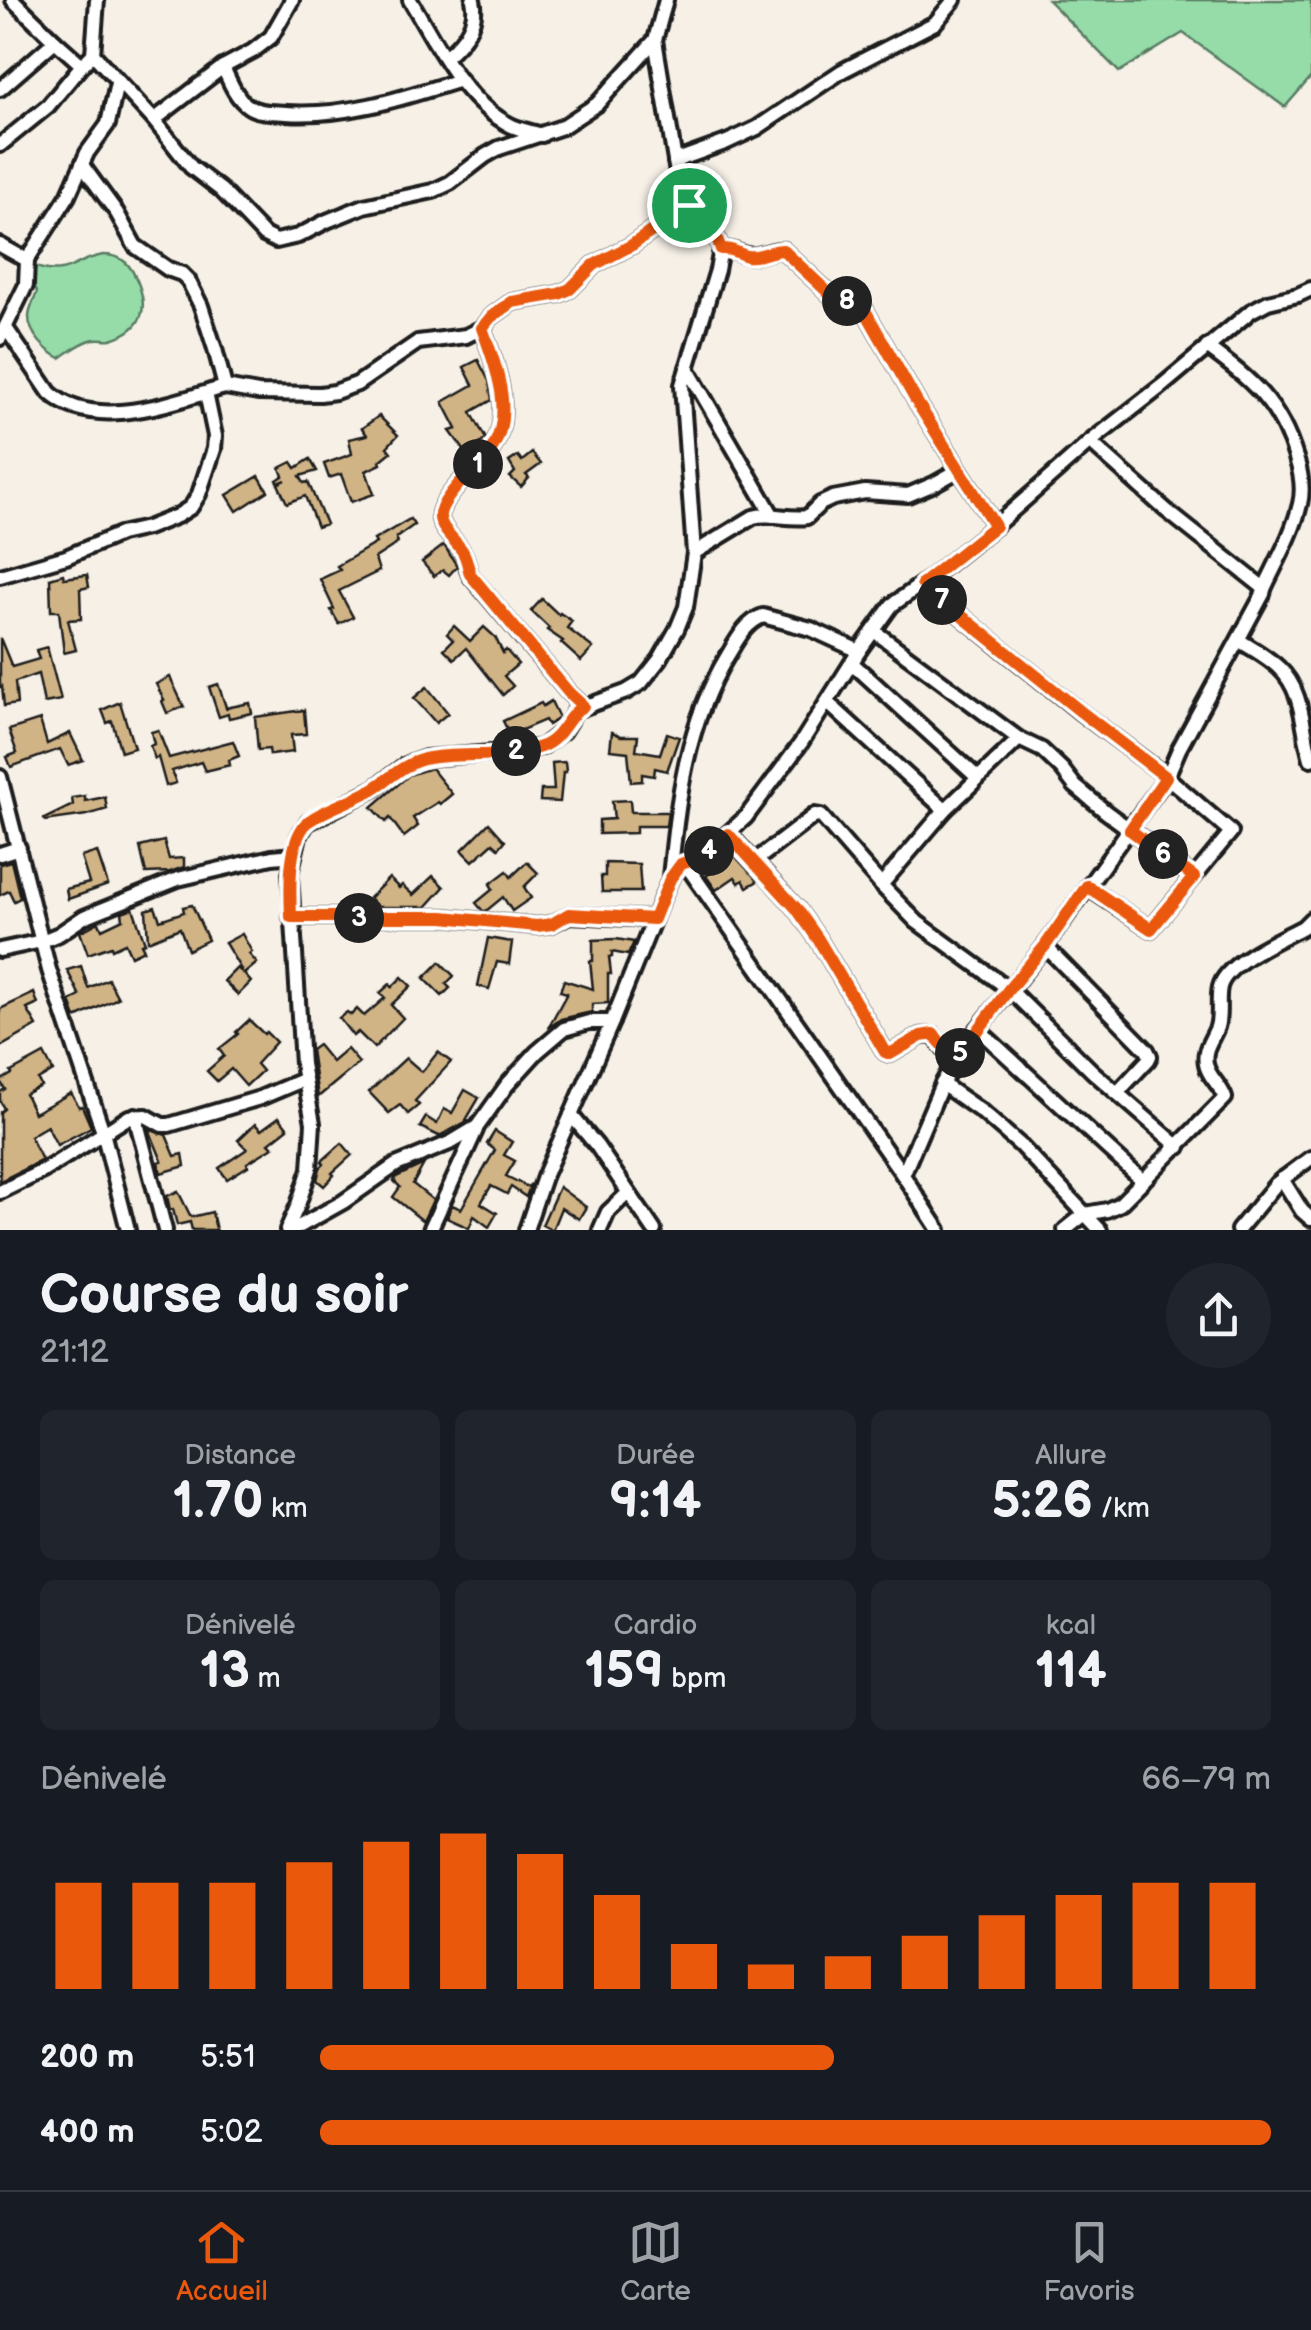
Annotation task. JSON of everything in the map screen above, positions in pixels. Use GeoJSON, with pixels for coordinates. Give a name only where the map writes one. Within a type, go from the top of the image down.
{"type":"FeatureCollection","features":[{"type":"Feature","properties":{"kind":"street"},"geometry":{"type":"LineString","coordinates":[[13,0],[82,65]]}},
{"type":"Feature","properties":{"kind":"street"},"geometry":{"type":"LineString","coordinates":[[98,0],[94,54],[191,167],[221,190],[264,235],[276,241],[298,236],[364,206],[433,191],[499,148],[562,128],[598,104],[654,40],[666,0]]}},
{"type":"Feature","properties":{"kind":"street"},"geometry":{"type":"LineString","coordinates":[[410,0],[480,105],[513,127],[542,134]]}},
{"type":"Feature","properties":{"kind":"street"},"geometry":{"type":"LineString","coordinates":[[445,57],[464,39],[475,13],[472,0]]}},
{"type":"Feature","properties":{"kind":"street"},"geometry":{"type":"LineString","coordinates":[[674,161],[756,128],[842,71],[935,23],[954,0]]}},
{"type":"Feature","properties":{"kind":"street"},"geometry":{"type":"LineString","coordinates":[[154,120],[270,37],[285,3]]}},
{"type":"Feature","properties":{"kind":"street"},"geometry":{"type":"LineString","coordinates":[[290,1230],[310,1169],[313,1122],[302,1064],[290,874],[299,836],[307,823],[375,788],[404,766],[426,758],[542,747],[563,731],[576,710],[626,692],[641,682],[651,672],[686,607],[694,554],[682,384],[721,249],[689,205],[678,179],[654,40]]}},
{"type":"Feature","properties":{"kind":"street"},"geometry":{"type":"LineString","coordinates":[[0,90],[55,41]]}},
{"type":"Feature","properties":{"kind":"street"},"geometry":{"type":"LineString","coordinates":[[0,146],[48,106],[94,54]]}},
{"type":"Feature","properties":{"kind":"street"},"geometry":{"type":"LineString","coordinates":[[223,67],[249,107],[306,114],[399,100],[460,80]]}},
{"type":"Feature","properties":{"kind":"street"},"geometry":{"type":"LineString","coordinates":[[117,82],[108,124],[87,153],[68,196],[27,260],[26,284],[3,333],[50,393],[76,406],[112,412],[134,410],[225,387],[281,394],[336,392],[357,384],[418,342],[466,336],[482,328],[512,302],[570,289],[594,265],[632,245],[689,205]]}},
{"type":"Feature","properties":{"kind":"street"},"geometry":{"type":"LineString","coordinates":[[82,165],[117,213],[134,246],[188,280],[216,348],[225,387]]}},
{"type":"Feature","properties":{"kind":"street"},"geometry":{"type":"LineString","coordinates":[[0,245],[27,260]]}},
{"type":"Feature","properties":{"kind":"street"},"geometry":{"type":"LineString","coordinates":[[721,249],[732,248],[746,256],[783,250],[833,297],[862,305],[918,404],[995,526]]}},
{"type":"Feature","properties":{"kind":"street"},"geometry":{"type":"LineString","coordinates":[[670,879],[684,862],[704,856],[746,817],[778,777],[892,605],[995,526],[1090,442],[1251,311],[1311,288]]}},
{"type":"Feature","properties":{"kind":"street"},"geometry":{"type":"LineString","coordinates":[[482,328],[494,361],[503,420],[490,452],[461,481],[440,510],[442,526],[463,552],[470,574],[583,706]]}},
{"type":"Feature","properties":{"kind":"street"},"geometry":{"type":"LineString","coordinates":[[903,1175],[956,1060],[1045,946],[1166,777],[1286,543],[1301,502],[1300,472],[1284,422],[1246,378],[1207,346]]}},
{"type":"Feature","properties":{"kind":"street"},"geometry":{"type":"LineString","coordinates":[[687,368],[774,516]]}},
{"type":"Feature","properties":{"kind":"street"},"geometry":{"type":"LineString","coordinates":[[0,576],[147,528],[191,507],[214,449],[206,392]]}},
{"type":"Feature","properties":{"kind":"street"},"geometry":{"type":"LineString","coordinates":[[1090,442],[1178,521],[1264,588]]}},
{"type":"Feature","properties":{"kind":"street"},"geometry":{"type":"LineString","coordinates":[[694,554],[753,517],[807,517],[826,501],[855,494],[908,494],[959,470]]}},
{"type":"Feature","properties":{"kind":"street"},"geometry":{"type":"LineString","coordinates":[[922,584],[1232,832],[1151,929],[1087,886]]}},
{"type":"Feature","properties":{"kind":"street"},"geometry":{"type":"LineString","coordinates":[[526,1230],[544,1176],[670,879],[686,755],[710,684],[751,622],[763,616],[811,628],[856,658],[978,778]]}},
{"type":"Feature","properties":{"kind":"street"},"geometry":{"type":"LineString","coordinates":[[874,631],[1019,739],[1042,750],[1075,786],[1194,877]]}},
{"type":"Feature","properties":{"kind":"street"},"geometry":{"type":"LineString","coordinates":[[1239,640],[1272,662],[1291,682],[1311,759]]}},
{"type":"Feature","properties":{"kind":"street"},"geometry":{"type":"LineString","coordinates":[[828,703],[945,810]]}},
{"type":"Feature","properties":{"kind":"street"},"geometry":{"type":"LineString","coordinates":[[881,885],[945,810],[1019,739]]}},
{"type":"Feature","properties":{"kind":"street"},"geometry":{"type":"LineString","coordinates":[[0,777],[60,1009],[87,1079],[128,1230]]}},
{"type":"Feature","properties":{"kind":"street"},"geometry":{"type":"LineString","coordinates":[[755,861],[815,816],[822,816],[917,922],[1009,989],[1117,1093],[1179,1146]]}},
{"type":"Feature","properties":{"kind":"street"},"geometry":{"type":"LineString","coordinates":[[728,834],[797,909],[885,1052],[890,1054],[921,1036],[933,1034],[956,1060]]}},
{"type":"Feature","properties":{"kind":"street"},"geometry":{"type":"LineString","coordinates":[[0,854],[19,848]]}},
{"type":"Feature","properties":{"kind":"street"},"geometry":{"type":"LineString","coordinates":[[0,950],[42,941],[84,917],[178,879],[294,855]]}},
{"type":"Feature","properties":{"kind":"street"},"geometry":{"type":"LineString","coordinates":[[684,862],[940,1230]]}},
{"type":"Feature","properties":{"kind":"street"},"geometry":{"type":"LineString","coordinates":[[291,917],[443,917],[537,926],[552,924],[569,914],[654,919]]}},
{"type":"Feature","properties":{"kind":"street"},"geometry":{"type":"LineString","coordinates":[[1065,1230],[1085,1214],[1114,1208],[1224,1098],[1206,1068],[1205,1051],[1217,1026],[1220,986],[1238,964],[1311,919]]}},
{"type":"Feature","properties":{"kind":"street"},"geometry":{"type":"LineString","coordinates":[[1045,946],[1150,1056],[1117,1093]]}},
{"type":"Feature","properties":{"kind":"street"},"geometry":{"type":"LineString","coordinates":[[430,1230],[478,1127],[517,1074],[564,1030],[588,1022],[612,1022]]}},
{"type":"Feature","properties":{"kind":"street"},"geometry":{"type":"LineString","coordinates":[[978,1029],[1142,1181]]}},
{"type":"Feature","properties":{"kind":"street"},"geometry":{"type":"LineString","coordinates":[[0,1192],[44,1171],[103,1132],[136,1116],[169,1125],[260,1098],[305,1079]]}},
{"type":"Feature","properties":{"kind":"street"},"geometry":{"type":"LineString","coordinates":[[942,1084],[1020,1145],[1100,1230]]}},
{"type":"Feature","properties":{"kind":"street"},"geometry":{"type":"LineString","coordinates":[[571,1115],[654,1230]]}},
{"type":"Feature","properties":{"kind":"street"},"geometry":{"type":"LineString","coordinates":[[136,1116],[165,1230]]}},
{"type":"Feature","properties":{"kind":"street"},"geometry":{"type":"LineString","coordinates":[[290,1230],[342,1202],[396,1165],[478,1127]]}},
{"type":"Feature","properties":{"kind":"street"},"geometry":{"type":"LineString","coordinates":[[1238,1230],[1282,1179],[1311,1158]]}},
{"type":"Feature","properties":{"kind":"street"},"geometry":{"type":"LineString","coordinates":[[1282,1179],[1298,1207],[1311,1219]]}},
{"type":"Feature","properties":{"kind":"street"},"geometry":{"type":"LineString","coordinates":[[600,1230],[608,1212],[628,1193]]}},
{"type":"Feature","properties":{"kind":"green space"},"geometry":{"type":"Polygon","coordinates":[[[1048,0],[1311,0],[1311,77],[1285,107],[1183,33],[1119,72],[1048,0]]]}},
{"type":"Feature","properties":{"kind":"green space"},"geometry":{"type":"Polygon","coordinates":[[[103,255],[122,260],[132,271],[142,297],[141,315],[123,335],[90,340],[60,358],[32,330],[29,317],[37,292],[30,268],[62,270],[103,255]]]}},
{"type":"Feature","properties":{"kind":"building"},"geometry":{"type":"Polygon","coordinates":[[[478,360],[489,381],[492,400],[471,412],[486,439],[467,454],[450,431],[457,429],[443,402],[473,385],[464,367],[478,360]]]}},
{"type":"Feature","properties":{"kind":"building"},"geometry":{"type":"Polygon","coordinates":[[[379,416],[398,435],[387,447],[391,452],[381,464],[366,471],[374,494],[351,502],[341,474],[329,478],[324,464],[352,454],[349,439],[367,435],[362,428],[379,416]]]}},
{"type":"Feature","properties":{"kind":"building"},"geometry":{"type":"Polygon","coordinates":[[[532,453],[541,464],[526,475],[529,478],[521,487],[510,477],[515,472],[509,462],[518,456],[522,461],[532,453]]]}},
{"type":"Feature","properties":{"kind":"building"},"geometry":{"type":"Polygon","coordinates":[[[310,459],[317,471],[300,476],[304,483],[308,482],[326,524],[317,527],[305,496],[287,503],[278,484],[286,480],[277,480],[283,476],[280,468],[292,462],[296,468],[310,459]]]}},
{"type":"Feature","properties":{"kind":"building"},"geometry":{"type":"Polygon","coordinates":[[[259,476],[268,491],[237,511],[227,495],[259,476]]]}},
{"type":"Feature","properties":{"kind":"building"},"geometry":{"type":"Polygon","coordinates":[[[410,519],[414,525],[396,538],[398,543],[375,558],[379,571],[339,591],[353,617],[339,624],[320,579],[340,570],[337,566],[410,519]]]}},
{"type":"Feature","properties":{"kind":"building"},"geometry":{"type":"Polygon","coordinates":[[[444,545],[457,566],[449,575],[443,570],[434,576],[422,562],[444,545]]]}},
{"type":"Feature","properties":{"kind":"building"},"geometry":{"type":"Polygon","coordinates":[[[63,574],[64,578],[87,575],[89,587],[80,589],[81,619],[68,620],[76,650],[64,653],[59,611],[51,611],[50,578],[63,574]]]}},
{"type":"Feature","properties":{"kind":"building"},"geometry":{"type":"Polygon","coordinates":[[[542,599],[572,621],[567,628],[593,648],[581,661],[531,611],[542,599]]]}},
{"type":"Feature","properties":{"kind":"building"},"geometry":{"type":"Polygon","coordinates":[[[454,626],[470,641],[484,627],[503,653],[506,650],[518,664],[504,676],[513,686],[503,695],[466,648],[454,659],[444,649],[453,640],[447,634],[454,626]]]}},
{"type":"Feature","properties":{"kind":"building"},"geometry":{"type":"Polygon","coordinates":[[[0,638],[12,667],[39,659],[36,650],[47,647],[61,700],[44,703],[38,674],[15,682],[17,704],[4,706],[0,638]]]}},
{"type":"Feature","properties":{"kind":"building"},"geometry":{"type":"Polygon","coordinates":[[[170,677],[184,707],[167,713],[156,684],[170,677]]]}},
{"type":"Feature","properties":{"kind":"building"},"geometry":{"type":"Polygon","coordinates":[[[218,684],[226,708],[250,703],[252,713],[219,717],[209,687],[218,684]]]}},
{"type":"Feature","properties":{"kind":"building"},"geometry":{"type":"Polygon","coordinates":[[[427,687],[448,713],[436,723],[414,698],[427,687]]]}},
{"type":"Feature","properties":{"kind":"building"},"geometry":{"type":"Polygon","coordinates":[[[551,701],[559,718],[548,725],[545,720],[510,735],[503,721],[551,701]]]}},
{"type":"Feature","properties":{"kind":"building"},"geometry":{"type":"Polygon","coordinates":[[[120,702],[134,748],[121,752],[112,721],[107,723],[102,710],[120,702]]]}},
{"type":"Feature","properties":{"kind":"building"},"geometry":{"type":"Polygon","coordinates":[[[304,710],[306,734],[291,735],[293,752],[270,755],[269,749],[258,750],[255,717],[304,710]]]}},
{"type":"Feature","properties":{"kind":"building"},"geometry":{"type":"Polygon","coordinates":[[[40,720],[47,744],[70,733],[83,760],[68,765],[60,749],[11,767],[7,757],[17,753],[9,730],[40,720]]]}},
{"type":"Feature","properties":{"kind":"building"},"geometry":{"type":"Polygon","coordinates":[[[158,730],[169,758],[233,741],[239,756],[229,760],[230,765],[205,771],[201,762],[172,771],[176,783],[166,786],[158,757],[155,759],[150,746],[154,744],[151,732],[158,730]]]}},
{"type":"Feature","properties":{"kind":"building"},"geometry":{"type":"Polygon","coordinates":[[[612,732],[638,736],[636,750],[660,754],[667,733],[679,737],[667,771],[655,768],[654,776],[642,774],[642,781],[631,782],[628,752],[610,750],[612,732]]]}},
{"type":"Feature","properties":{"kind":"building"},"geometry":{"type":"Polygon","coordinates":[[[565,762],[560,802],[540,801],[541,790],[554,790],[552,763],[565,762]]]}},
{"type":"Feature","properties":{"kind":"building"},"geometry":{"type":"Polygon","coordinates":[[[431,768],[452,794],[413,818],[418,826],[404,837],[390,818],[386,822],[372,807],[409,775],[431,768]]]}},
{"type":"Feature","properties":{"kind":"building"},"geometry":{"type":"Polygon","coordinates":[[[85,796],[85,801],[105,797],[107,809],[45,821],[73,805],[72,798],[85,796]]]}},
{"type":"Feature","properties":{"kind":"building"},"geometry":{"type":"Polygon","coordinates":[[[630,800],[631,812],[668,812],[666,826],[636,826],[636,833],[599,834],[599,820],[614,819],[612,801],[630,800]]]}},
{"type":"Feature","properties":{"kind":"building"},"geometry":{"type":"Polygon","coordinates":[[[489,823],[505,841],[499,848],[493,843],[473,861],[462,850],[489,823]]]}},
{"type":"Feature","properties":{"kind":"building"},"geometry":{"type":"Polygon","coordinates":[[[164,841],[169,859],[184,858],[184,867],[146,873],[140,847],[164,841]]]}},
{"type":"Feature","properties":{"kind":"building"},"geometry":{"type":"Polygon","coordinates":[[[97,852],[108,885],[68,899],[66,889],[89,883],[81,857],[97,852]]]}},
{"type":"Feature","properties":{"kind":"building"},"geometry":{"type":"Polygon","coordinates":[[[734,855],[758,881],[747,887],[735,877],[716,890],[706,876],[734,855]]]}},
{"type":"Feature","properties":{"kind":"building"},"geometry":{"type":"Polygon","coordinates":[[[11,861],[20,898],[14,901],[9,891],[0,895],[0,864],[11,861]]]}},
{"type":"Feature","properties":{"kind":"building"},"geometry":{"type":"Polygon","coordinates":[[[527,862],[538,873],[524,887],[531,898],[512,911],[503,897],[483,911],[476,903],[493,889],[490,884],[507,871],[511,877],[527,862]]]}},
{"type":"Feature","properties":{"kind":"building"},"geometry":{"type":"Polygon","coordinates":[[[605,863],[639,864],[641,892],[602,892],[605,863]]]}},
{"type":"Feature","properties":{"kind":"building"},"geometry":{"type":"Polygon","coordinates":[[[433,876],[444,887],[426,907],[378,907],[369,898],[389,878],[413,895],[433,876]]]}},
{"type":"Feature","properties":{"kind":"building"},"geometry":{"type":"Polygon","coordinates":[[[192,905],[208,940],[188,950],[180,928],[148,941],[146,910],[155,907],[160,920],[192,905]]]}},
{"type":"Feature","properties":{"kind":"building"},"geometry":{"type":"Polygon","coordinates":[[[133,908],[144,950],[131,956],[125,943],[88,954],[80,932],[99,922],[102,929],[123,919],[122,912],[133,908]]]}},
{"type":"Feature","properties":{"kind":"building"},"geometry":{"type":"Polygon","coordinates":[[[242,934],[257,963],[244,974],[251,982],[238,995],[224,981],[237,968],[243,973],[225,943],[242,934]]]}},
{"type":"Feature","properties":{"kind":"building"},"geometry":{"type":"Polygon","coordinates":[[[488,938],[512,942],[509,964],[497,962],[489,989],[478,986],[488,938]]]}},
{"type":"Feature","properties":{"kind":"building"},"geometry":{"type":"Polygon","coordinates":[[[593,940],[634,942],[628,955],[612,952],[609,957],[608,1003],[592,1004],[592,1012],[561,1019],[548,1028],[567,993],[560,991],[564,980],[593,989],[593,940]]]}},
{"type":"Feature","properties":{"kind":"building"},"geometry":{"type":"Polygon","coordinates":[[[440,962],[454,976],[442,996],[424,978],[440,962]]]}},
{"type":"Feature","properties":{"kind":"building"},"geometry":{"type":"Polygon","coordinates":[[[81,966],[88,988],[108,979],[118,998],[76,1018],[70,1001],[80,996],[67,970],[81,966]]]}},
{"type":"Feature","properties":{"kind":"building"},"geometry":{"type":"Polygon","coordinates":[[[402,977],[411,986],[391,1005],[403,1018],[374,1048],[358,1032],[353,1036],[339,1018],[357,1009],[364,1016],[385,998],[380,993],[402,977]]]}},
{"type":"Feature","properties":{"kind":"building"},"geometry":{"type":"Polygon","coordinates":[[[34,993],[38,1004],[27,1009],[37,1026],[0,1047],[0,1009],[34,993]]]}},
{"type":"Feature","properties":{"kind":"building"},"geometry":{"type":"Polygon","coordinates":[[[249,1020],[276,1042],[256,1064],[262,1071],[246,1086],[231,1069],[217,1081],[207,1071],[224,1056],[219,1049],[249,1020]]]}},
{"type":"Feature","properties":{"kind":"building"},"geometry":{"type":"Polygon","coordinates":[[[318,1045],[332,1062],[347,1049],[359,1063],[318,1097],[311,1050],[318,1045]]]}},
{"type":"Feature","properties":{"kind":"building"},"geometry":{"type":"Polygon","coordinates":[[[438,1052],[451,1062],[408,1114],[400,1105],[389,1113],[369,1092],[406,1058],[422,1072],[438,1052]]]}},
{"type":"Feature","properties":{"kind":"building"},"geometry":{"type":"Polygon","coordinates":[[[44,1054],[53,1071],[38,1080],[41,1086],[25,1094],[34,1113],[71,1093],[91,1127],[57,1145],[47,1126],[30,1136],[42,1160],[0,1181],[0,1112],[4,1109],[0,1092],[5,1089],[0,1081],[44,1054]]]}},
{"type":"Feature","properties":{"kind":"building"},"geometry":{"type":"Polygon","coordinates":[[[465,1090],[479,1098],[468,1121],[439,1136],[420,1127],[426,1117],[437,1124],[444,1109],[452,1113],[465,1090]]]}},
{"type":"Feature","properties":{"kind":"building"},"geometry":{"type":"Polygon","coordinates":[[[279,1117],[288,1128],[269,1143],[273,1147],[227,1179],[219,1168],[247,1149],[238,1140],[255,1124],[261,1130],[279,1117]]]}},
{"type":"Feature","properties":{"kind":"building"},"geometry":{"type":"Polygon","coordinates":[[[149,1129],[166,1135],[175,1156],[183,1154],[185,1166],[161,1173],[158,1162],[162,1161],[149,1129]]]}},
{"type":"Feature","properties":{"kind":"building"},"geometry":{"type":"Polygon","coordinates":[[[495,1131],[512,1142],[504,1155],[515,1161],[506,1176],[528,1187],[531,1184],[526,1197],[511,1187],[507,1194],[491,1186],[481,1203],[497,1213],[489,1227],[474,1216],[469,1228],[447,1218],[452,1205],[461,1209],[495,1150],[487,1144],[495,1131]]]}},
{"type":"Feature","properties":{"kind":"building"},"geometry":{"type":"Polygon","coordinates":[[[342,1143],[352,1155],[324,1186],[317,1180],[322,1161],[342,1143]]]}},
{"type":"Feature","properties":{"kind":"building"},"geometry":{"type":"Polygon","coordinates":[[[424,1164],[413,1184],[433,1200],[423,1221],[393,1197],[400,1187],[394,1181],[396,1177],[424,1164]]]}},
{"type":"Feature","properties":{"kind":"building"},"geometry":{"type":"Polygon","coordinates":[[[559,1187],[586,1207],[579,1219],[561,1208],[552,1230],[542,1225],[559,1187]]]}},
{"type":"Feature","properties":{"kind":"building"},"geometry":{"type":"Polygon","coordinates":[[[178,1191],[191,1217],[212,1212],[216,1230],[192,1230],[190,1222],[177,1225],[167,1196],[178,1191]]]}},
{"type":"Feature","properties":{"kind":"route"},"geometry":{"type":"LineString","coordinates":[[689,205],[721,249],[732,248],[746,256],[783,250],[833,297],[862,305],[918,404],[995,526],[922,584],[1166,777],[1130,830],[1194,877],[1151,929],[1087,886],[956,1060],[933,1034],[921,1036],[890,1054],[885,1052],[797,909],[728,834],[704,856],[681,864],[670,879],[654,919],[569,914],[552,924],[537,926],[443,917],[291,917],[290,874],[299,836],[307,823],[375,788],[404,766],[426,758],[542,747],[563,731],[583,706],[470,574],[463,552],[442,526],[440,510],[461,481],[490,452],[503,420],[494,361],[482,328],[512,302],[570,289],[594,265],[632,245],[689,205]]}}]}
